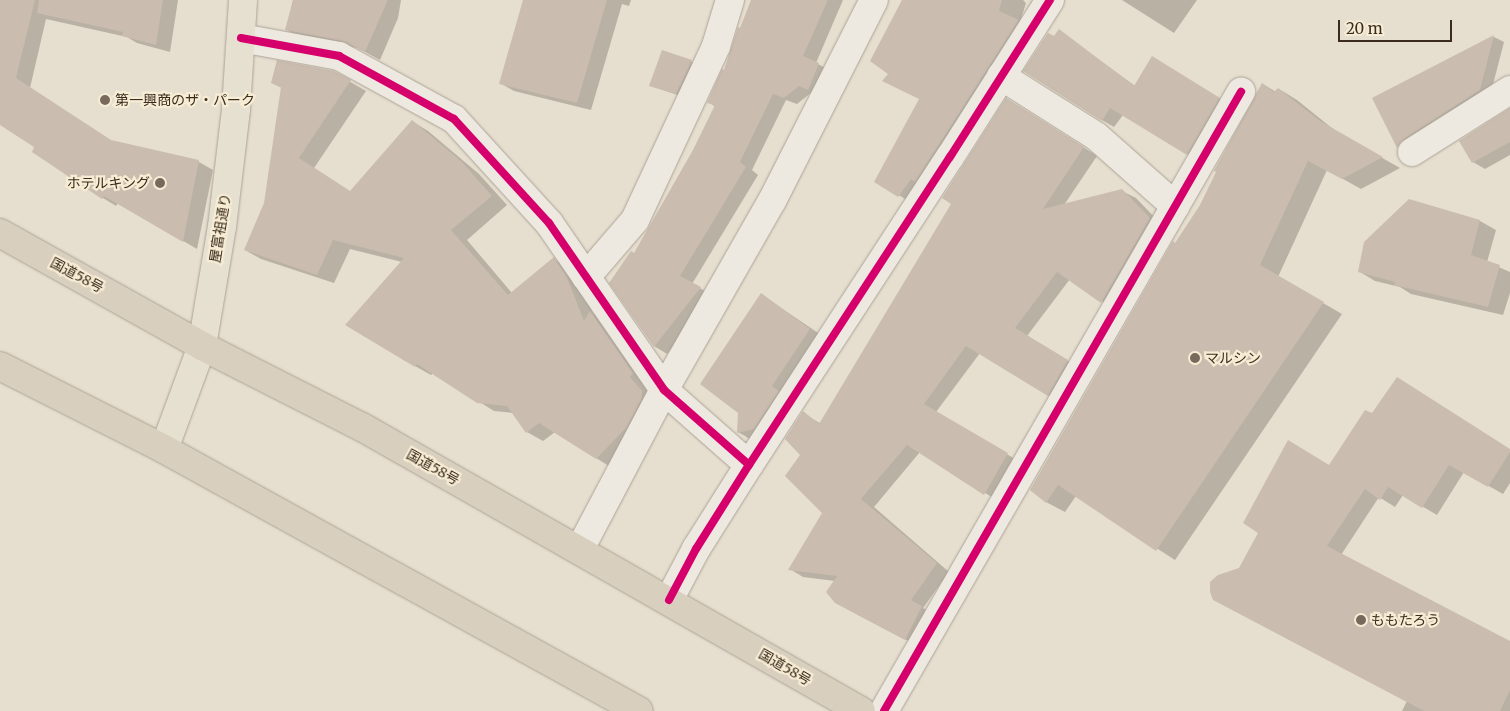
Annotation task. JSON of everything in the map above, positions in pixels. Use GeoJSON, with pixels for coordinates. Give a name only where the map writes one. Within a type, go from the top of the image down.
{"type":"FeatureCollection","features":[{"type":"Feature","properties":{"kind":"highway","name":"国道58号"},"geometry":{"type":"LineString","coordinates":[[0,232],[202,346],[362,426],[861,711]]}},
{"type":"Feature","properties":{"kind":"highway"},"geometry":{"type":"LineString","coordinates":[[0,366],[164,449],[639,711]]}},
{"type":"Feature","properties":{"kind":"main road","name":"屋富祖通り"},"geometry":{"type":"LineString","coordinates":[[164,449],[202,346],[222,227],[241,38],[243,0]]}},
{"type":"Feature","properties":{"kind":"street"},"geometry":{"type":"LineString","coordinates":[[586,277],[635,220],[716,46],[730,0]]}},
{"type":"Feature","properties":{"kind":"street"},"geometry":{"type":"LineString","coordinates":[[580,549],[664,390],[772,201],[874,0]]}},
{"type":"Feature","properties":{"kind":"street"},"geometry":{"type":"LineString","coordinates":[[669,600],[696,548],[1050,0]]}},
{"type":"Feature","properties":{"kind":"street"},"geometry":{"type":"LineString","coordinates":[[241,38],[339,56],[454,119],[549,223],[664,390],[749,466]]}},
{"type":"Feature","properties":{"kind":"street"},"geometry":{"type":"LineString","coordinates":[[1001,76],[1096,136],[1175,206]]}},
{"type":"Feature","properties":{"kind":"street"},"geometry":{"type":"LineString","coordinates":[[1412,152],[1510,90]]}},
{"type":"Feature","properties":{"kind":"street"},"geometry":{"type":"LineString","coordinates":[[884,711],[1241,92]]}},
{"type":"Feature","properties":{"kind":"building"},"geometry":{"type":"Polygon","coordinates":[[[0,0],[35,0],[16,78],[111,140],[199,160],[183,242],[104,196],[102,199],[32,152],[34,147],[0,125],[0,0]]]}},
{"type":"Feature","properties":{"kind":"building"},"geometry":{"type":"Polygon","coordinates":[[[39,0],[163,0],[156,45],[122,36],[123,32],[37,13],[39,0]]]}},
{"type":"Feature","properties":{"kind":"building"},"geometry":{"type":"Polygon","coordinates":[[[293,0],[388,0],[365,52],[342,41],[285,30],[293,0]]]}},
{"type":"Feature","properties":{"kind":"building"},"geometry":{"type":"Polygon","coordinates":[[[523,0],[607,0],[577,103],[499,84],[523,0]]]}},
{"type":"Feature","properties":{"kind":"building"},"geometry":{"type":"Polygon","coordinates":[[[751,0],[828,0],[803,56],[819,63],[808,90],[799,86],[784,98],[773,94],[740,162],[746,167],[680,276],[701,287],[654,347],[609,283],[631,251],[634,253],[693,150],[715,105],[707,103],[722,69],[724,70],[738,27],[740,28],[751,0]]]}},
{"type":"Feature","properties":{"kind":"building"},"geometry":{"type":"Polygon","coordinates":[[[902,0],[1002,0],[999,11],[1019,20],[915,182],[911,179],[898,197],[874,182],[919,99],[882,81],[888,74],[870,61],[902,0]]]}},
{"type":"Feature","properties":{"kind":"building"},"geometry":{"type":"Polygon","coordinates":[[[1059,29],[1134,86],[1152,56],[1220,98],[1187,155],[1110,108],[1102,121],[1023,71],[1048,33],[1054,36],[1059,29]]]}},
{"type":"Feature","properties":{"kind":"building"},"geometry":{"type":"Polygon","coordinates":[[[1494,35],[1480,90],[1404,139],[1397,148],[1372,98],[1494,35]]]}},
{"type":"Feature","properties":{"kind":"building"},"geometry":{"type":"Polygon","coordinates":[[[662,50],[692,60],[676,94],[649,86],[662,50]]]}},
{"type":"Feature","properties":{"kind":"building"},"geometry":{"type":"Polygon","coordinates":[[[277,60],[334,71],[351,80],[299,158],[350,191],[412,120],[463,163],[492,196],[451,230],[508,295],[554,257],[566,275],[584,321],[590,311],[633,373],[630,377],[642,391],[642,398],[627,427],[596,459],[539,423],[526,433],[507,406],[477,403],[417,364],[415,367],[345,325],[404,258],[333,240],[317,275],[244,250],[264,203],[281,87],[271,83],[277,60]]]}},
{"type":"Feature","properties":{"kind":"building","name":"マルシン"},"geometry":{"type":"Polygon","coordinates":[[[1262,83],[1274,92],[1278,88],[1320,121],[1383,157],[1342,179],[1308,161],[1260,265],[1324,302],[1156,551],[1058,485],[1046,503],[1030,490],[1173,241],[1175,243],[1200,205],[1216,172],[1214,171],[1262,83]]]}},
{"type":"Feature","properties":{"kind":"building"},"geometry":{"type":"Polygon","coordinates":[[[1006,98],[1084,147],[1043,209],[1122,189],[1150,218],[1101,303],[1057,272],[1015,328],[1068,360],[1048,396],[966,346],[924,404],[1008,453],[984,495],[907,445],[861,499],[937,563],[911,600],[922,606],[905,640],[835,603],[826,592],[837,576],[788,570],[822,513],[785,476],[800,455],[785,439],[803,411],[819,424],[951,204],[942,198],[1006,98]]]}},
{"type":"Feature","properties":{"kind":"building"},"geometry":{"type":"Polygon","coordinates":[[[1510,108],[1510,142],[1472,163],[1459,141],[1510,108]]]}},
{"type":"Feature","properties":{"kind":"building"},"geometry":{"type":"Polygon","coordinates":[[[1409,199],[1480,220],[1471,255],[1500,265],[1488,307],[1394,285],[1395,282],[1358,272],[1364,242],[1409,199]]]}},
{"type":"Feature","properties":{"kind":"building"},"geometry":{"type":"Polygon","coordinates":[[[761,293],[810,329],[772,386],[779,391],[754,429],[737,433],[738,413],[700,384],[761,293]]]}},
{"type":"Feature","properties":{"kind":"building","name":"ももたろう"},"geometry":{"type":"Polygon","coordinates":[[[1397,377],[1510,449],[1510,452],[1488,487],[1449,465],[1422,508],[1388,487],[1380,500],[1365,489],[1327,546],[1510,641],[1510,690],[1500,711],[1424,711],[1213,600],[1210,592],[1210,582],[1218,575],[1239,568],[1258,533],[1243,523],[1288,440],[1329,465],[1365,410],[1372,413],[1397,377]]]}},
{"type":"Feature","properties":{"kind":"cycle path"},"geometry":{"type":"LineString","coordinates":[[669,600],[696,549],[749,465],[1050,0]]}},
{"type":"Feature","properties":{"kind":"cycle path"},"geometry":{"type":"LineString","coordinates":[[241,38],[339,56],[454,119],[549,223],[664,390],[749,465]]}},
{"type":"Feature","properties":{"kind":"cycle path"},"geometry":{"type":"LineString","coordinates":[[884,711],[1241,92]]}},
{"type":"Feature","properties":{"kind":"place","name":"第一興商のザ・パーク"},"geometry":{"type":"Point","coordinates":[105,100]}},
{"type":"Feature","properties":{"kind":"place","name":"ホテルキング"},"geometry":{"type":"Point","coordinates":[160,183]}},
{"type":"Feature","properties":{"kind":"place","name":"マルシン"},"geometry":{"type":"Point","coordinates":[1195,358]}},
{"type":"Feature","properties":{"kind":"place","name":"ももたろう"},"geometry":{"type":"Point","coordinates":[1361,620]}}]}
